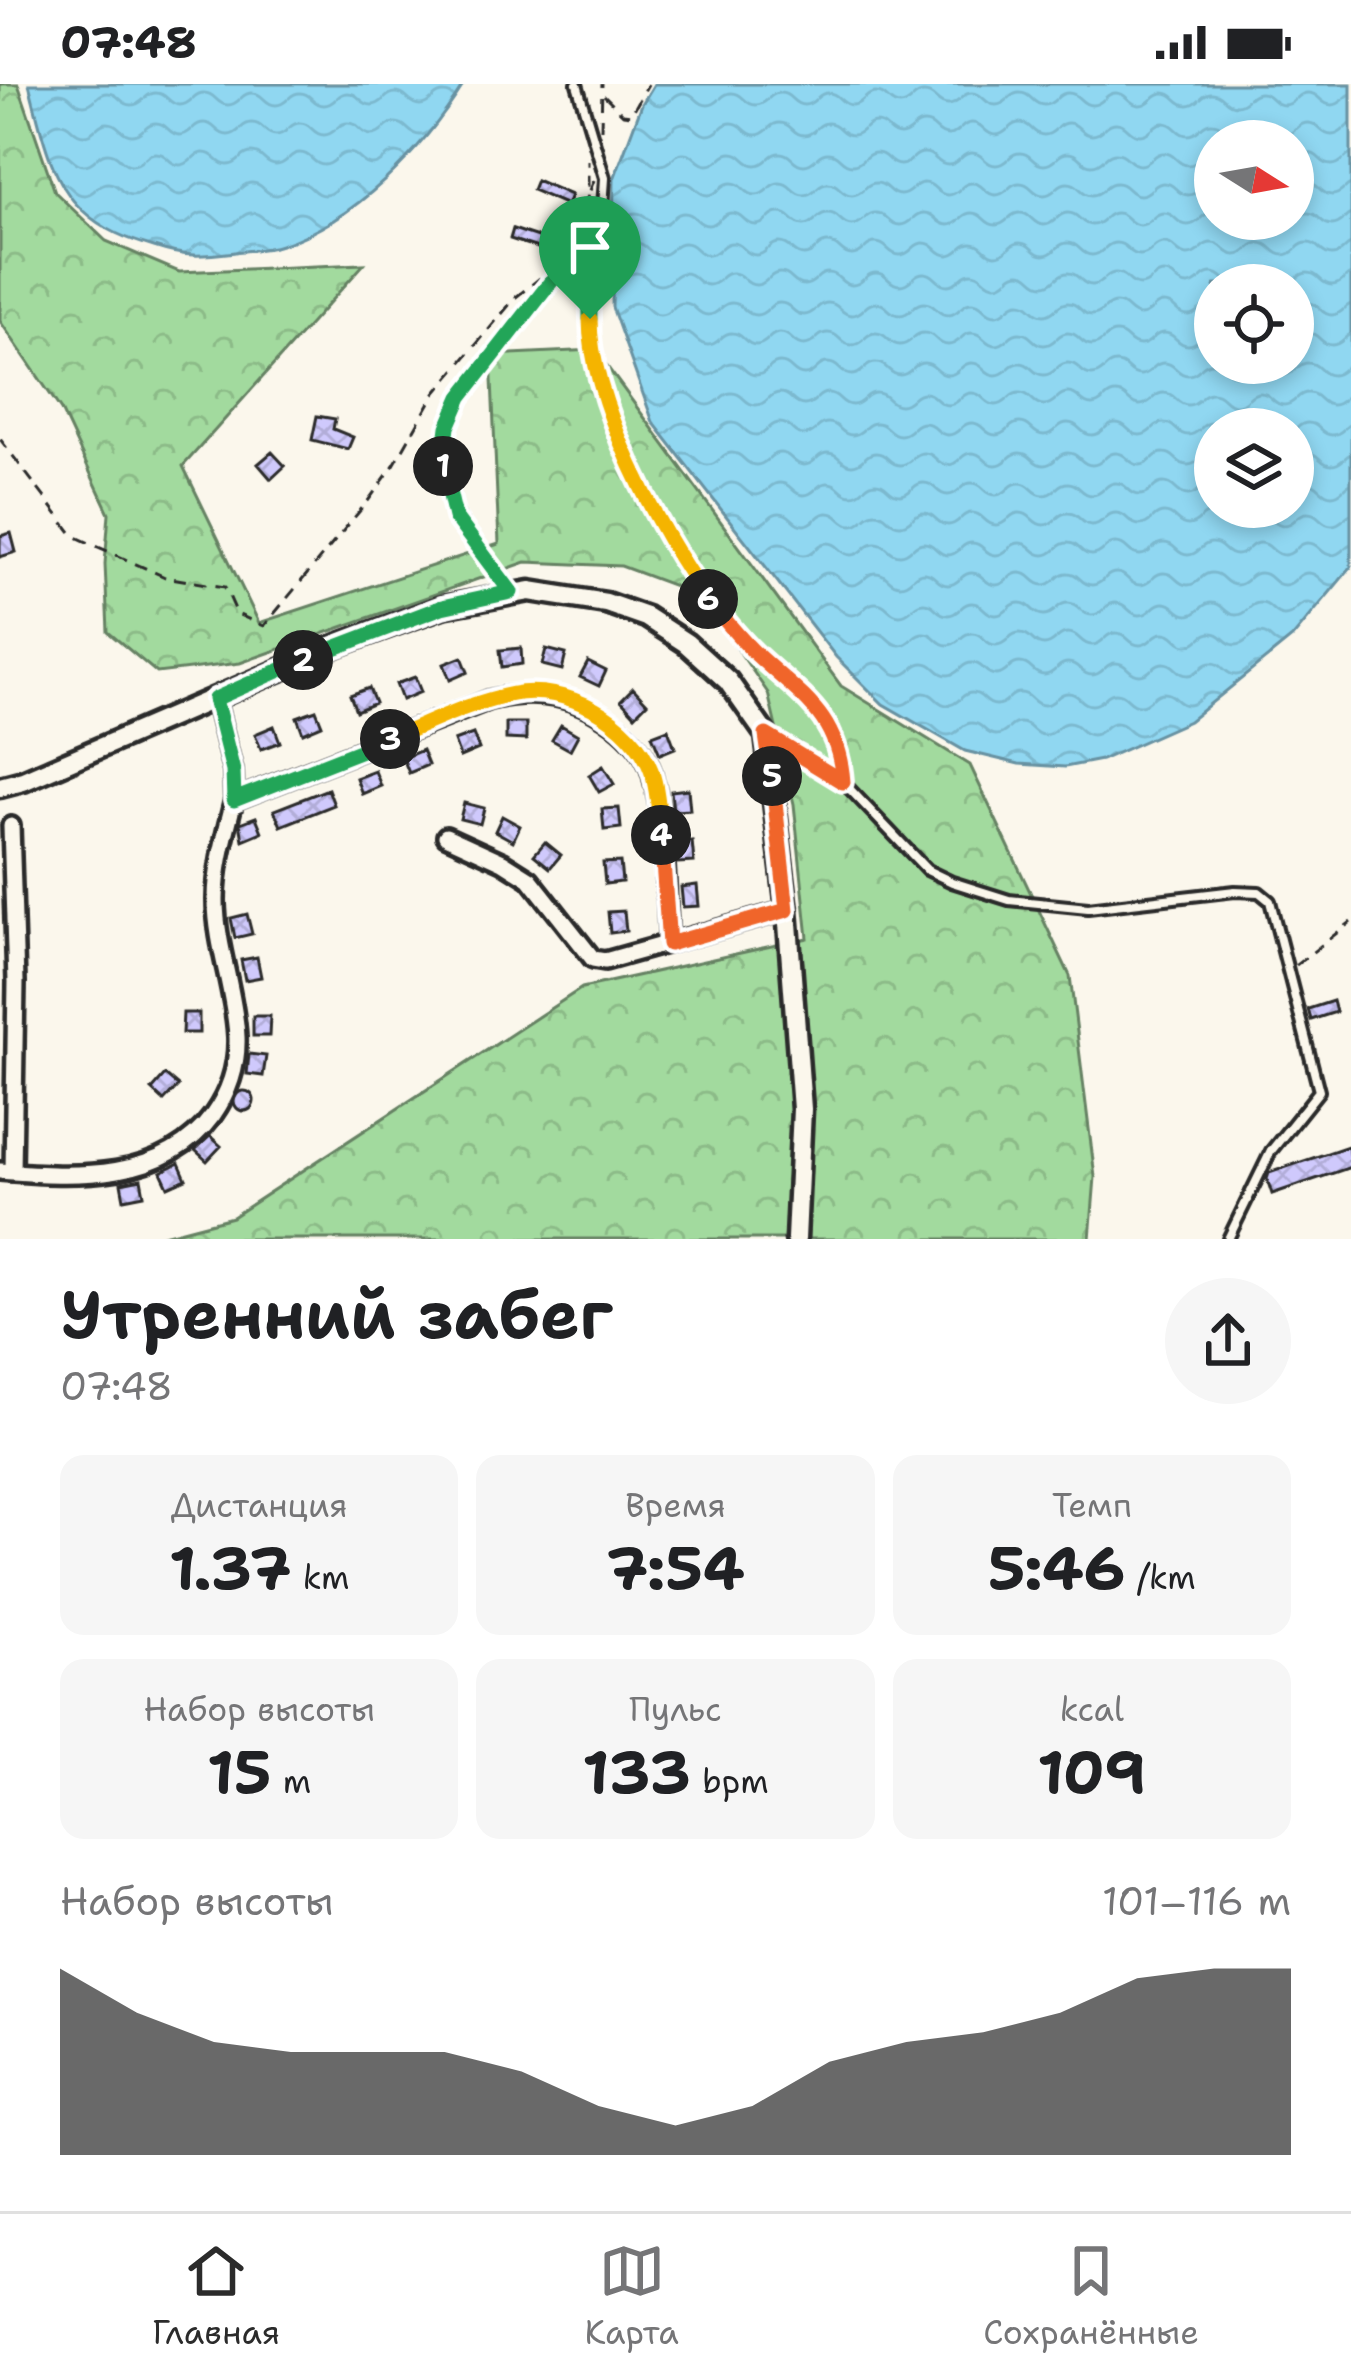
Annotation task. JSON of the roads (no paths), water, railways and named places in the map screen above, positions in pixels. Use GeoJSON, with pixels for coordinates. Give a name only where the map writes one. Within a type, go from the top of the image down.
{"type":"FeatureCollection","features":[{"type":"Feature","properties":{"kind":"street"},"geometry":{"type":"LineString","coordinates":[[0,788],[338,645],[442,607],[511,592],[567,594],[646,617],[686,643],[728,681],[766,735],[787,910],[802,1109],[796,1239]]}},
{"type":"Feature","properties":{"kind":"street"},"geometry":{"type":"LineString","coordinates":[[234,800],[489,700],[518,693],[570,700],[596,709],[634,742],[652,771],[669,944]]}},
{"type":"Feature","properties":{"kind":"street"},"geometry":{"type":"LineString","coordinates":[[11,826],[16,982],[6,1172],[107,1173],[142,1166],[179,1149],[207,1123],[234,1073],[237,1032],[219,936],[216,880],[234,800],[233,771],[215,699]]}},
{"type":"Feature","properties":{"kind":"street"},"geometry":{"type":"LineString","coordinates":[[446,836],[530,879],[593,959],[604,961],[787,910]]}},
{"type":"Feature","properties":{"kind":"lane"},"geometry":{"type":"LineString","coordinates":[[511,592],[455,517],[442,458],[448,427],[482,366],[589,233],[603,207],[605,178],[593,156],[577,84]]}},
{"type":"Feature","properties":{"kind":"lane"},"geometry":{"type":"LineString","coordinates":[[766,735],[843,782],[926,870],[1009,900],[1088,908],[1259,892],[1270,901],[1319,1091],[1271,1151],[1228,1239]]}},
{"type":"Feature","properties":{"kind":"water"},"geometry":{"type":"Polygon","coordinates":[[[29,84],[464,84],[408,157],[335,219],[276,247],[194,255],[125,237],[82,210],[54,168],[29,84]]]}},
{"type":"Feature","properties":{"kind":"water"},"geometry":{"type":"Polygon","coordinates":[[[654,84],[1351,84],[1351,567],[1292,638],[1189,721],[1101,760],[1065,767],[1019,764],[965,751],[883,704],[836,657],[653,422],[612,307],[614,179],[654,84]]]}}]}
